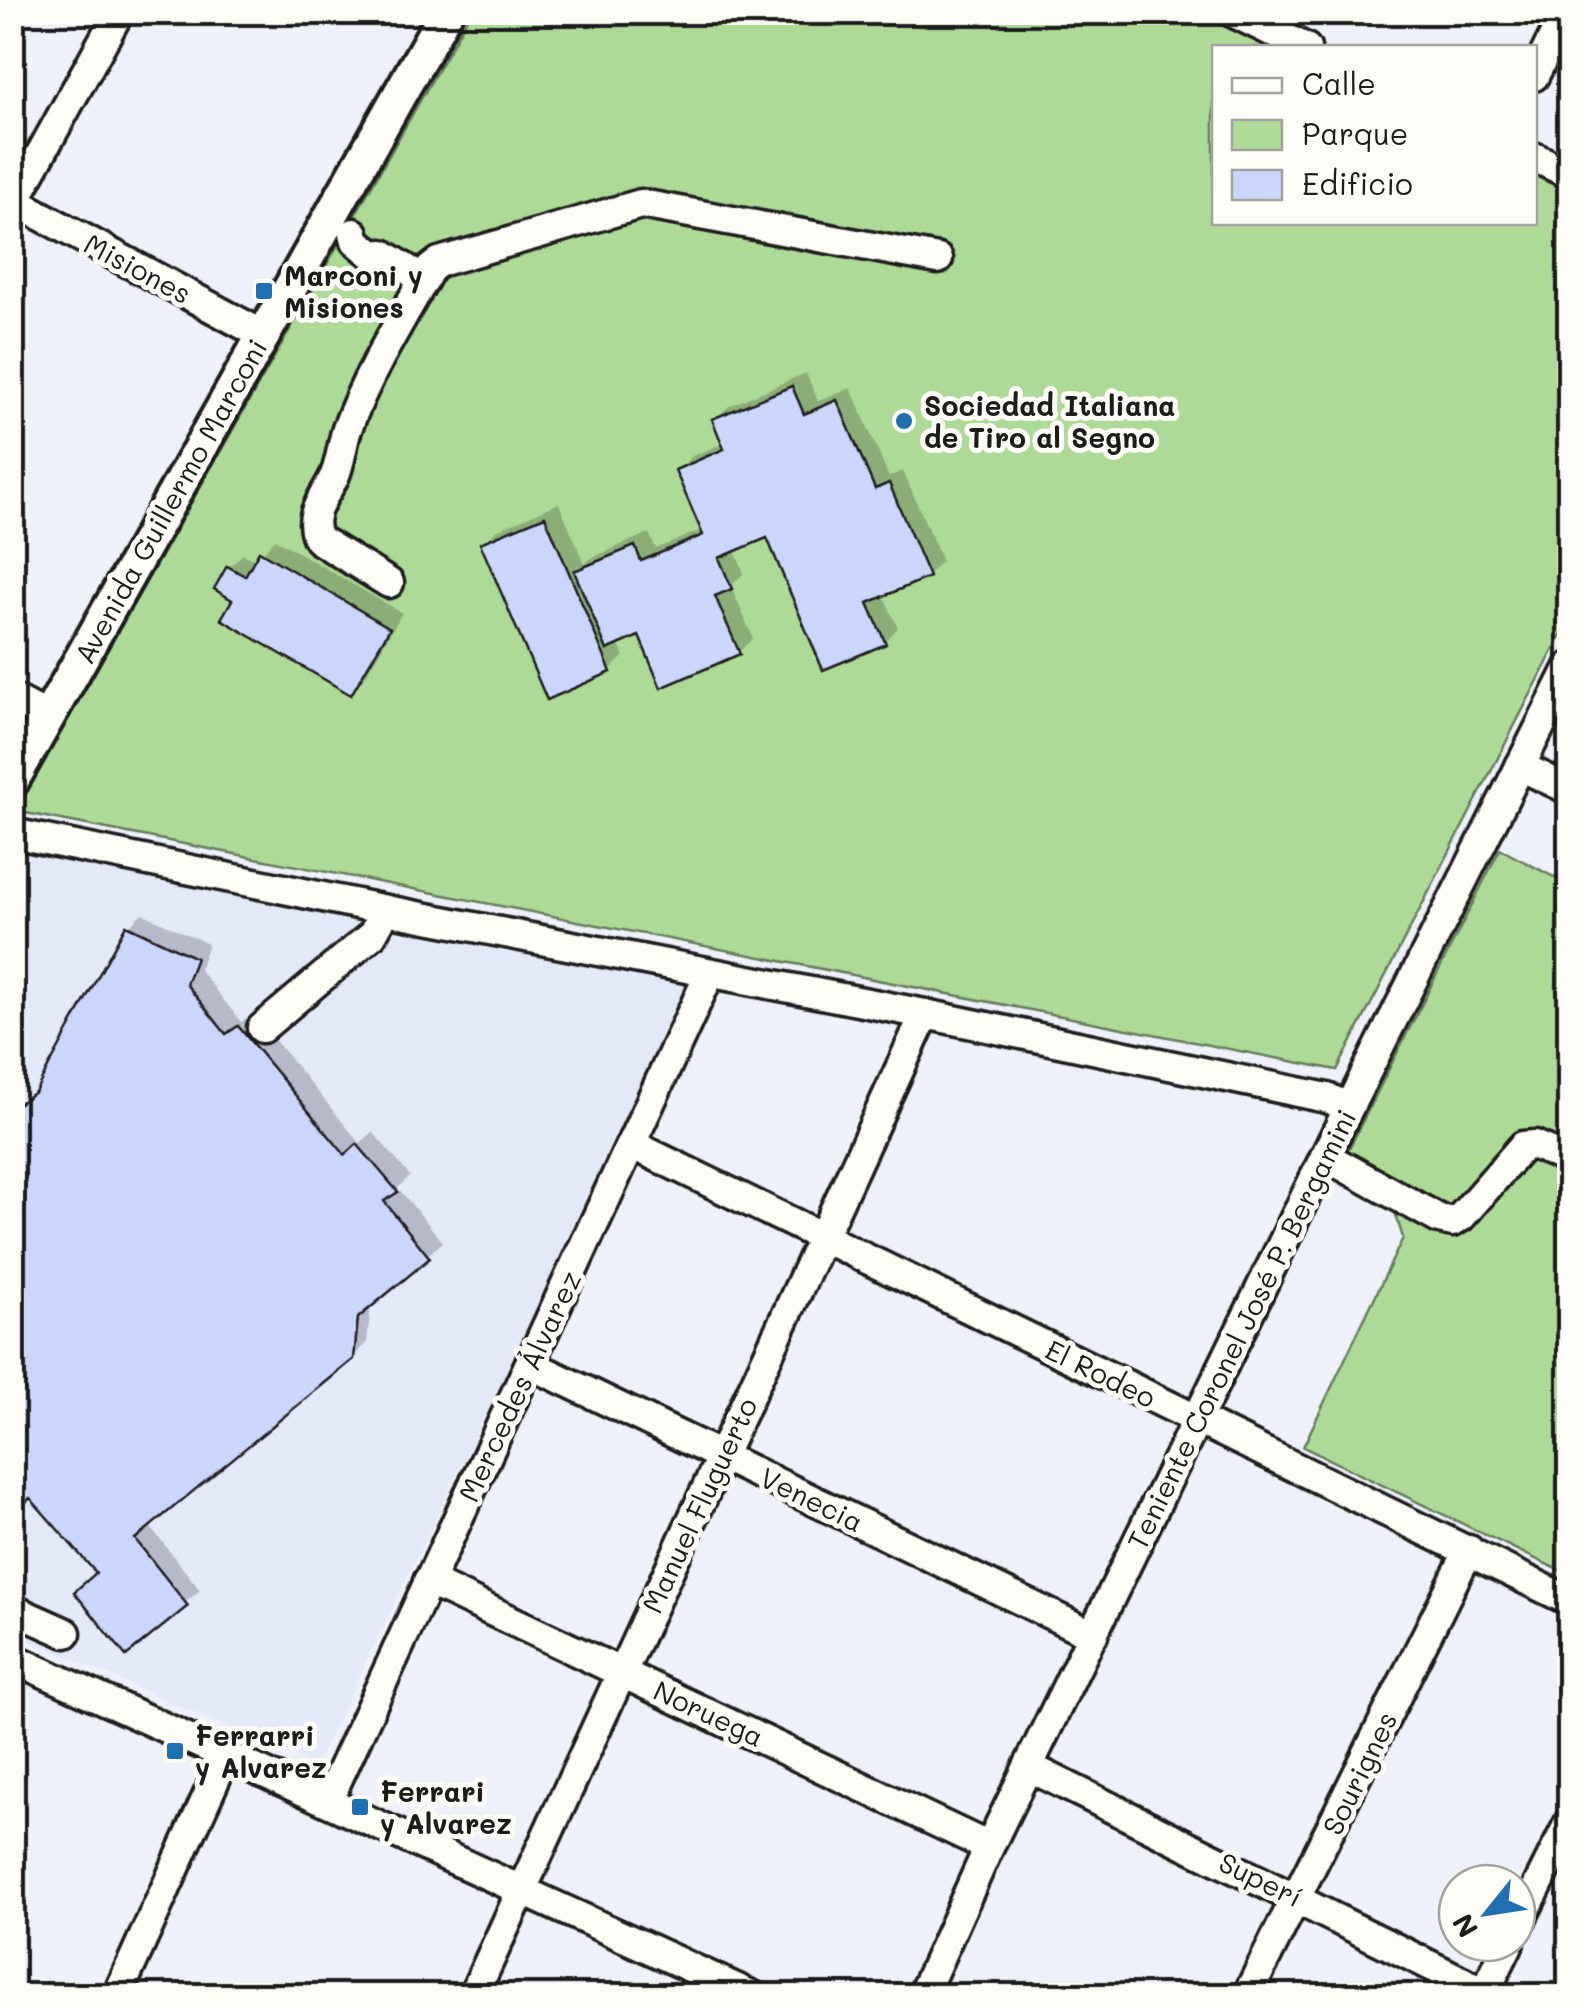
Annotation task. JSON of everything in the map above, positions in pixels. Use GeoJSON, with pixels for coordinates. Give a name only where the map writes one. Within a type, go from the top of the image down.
{"type":"FeatureCollection","features":[{"type":"Feature","properties":{"kind":"main road","name":"Avenida Guillermo Marconi"},"geometry":{"type":"LineString","coordinates":[[12,781],[263,336],[343,226],[446,12]]}},
{"type":"Feature","properties":{"kind":"street"},"geometry":{"type":"LineString","coordinates":[[13,202],[120,12]]}},
{"type":"Feature","properties":{"kind":"street"},"geometry":{"type":"LineString","coordinates":[[1537,70],[1566,12]]}},
{"type":"Feature","properties":{"kind":"street"},"geometry":{"type":"LineString","coordinates":[[1235,13],[1300,45]]}},
{"type":"Feature","properties":{"kind":"street"},"geometry":{"type":"LineString","coordinates":[[1537,158],[1570,174]]}},
{"type":"Feature","properties":{"kind":"street","name":"Misiones"},"geometry":{"type":"LineString","coordinates":[[13,202],[263,336]]}},
{"type":"Feature","properties":{"kind":"street"},"geometry":{"type":"LineString","coordinates":[[389,583],[318,539],[313,528],[314,513],[336,472],[347,429],[424,280],[440,262],[640,204],[938,259]]}},
{"type":"Feature","properties":{"kind":"street"},"geometry":{"type":"LineString","coordinates":[[343,226],[362,247],[373,254],[383,254],[424,280]]}},
{"type":"Feature","properties":{"kind":"street","name":"Teniente Coronel José P. Bergamini"},"geometry":{"type":"LineString","coordinates":[[922,1996],[1196,1420],[1570,667]]}},
{"type":"Feature","properties":{"kind":"street"},"geometry":{"type":"LineString","coordinates":[[12,698],[48,717]]}},
{"type":"Feature","properties":{"kind":"street"},"geometry":{"type":"LineString","coordinates":[[1520,766],[1570,790]]}},
{"type":"Feature","properties":{"kind":"street"},"geometry":{"type":"LineString","coordinates":[[12,833],[925,1014],[1326,1098],[1349,1107]]}},
{"type":"Feature","properties":{"kind":"street"},"geometry":{"type":"LineString","coordinates":[[262,1028],[372,934],[386,910]]}},
{"type":"Feature","properties":{"kind":"street","name":"Mercedes Álvarez"},"geometry":{"type":"LineString","coordinates":[[328,1800],[710,973]]}},
{"type":"Feature","properties":{"kind":"street","name":"Manuel Fluguerto"},"geometry":{"type":"LineString","coordinates":[[473,1996],[925,1014]]}},
{"type":"Feature","properties":{"kind":"street","name":"El Rodeo"},"geometry":{"type":"LineString","coordinates":[[632,1145],[1570,1600]]}},
{"type":"Feature","properties":{"kind":"street"},"geometry":{"type":"LineString","coordinates":[[1325,1156],[1439,1219],[1453,1222],[1462,1217],[1523,1146],[1535,1145],[1570,1160]]}},
{"type":"Feature","properties":{"kind":"street","name":"Venecia"},"geometry":{"type":"LineString","coordinates":[[530,1364],[1093,1635]]}},
{"type":"Feature","properties":{"kind":"street","name":"Sourignes"},"geometry":{"type":"LineString","coordinates":[[1246,1996],[1469,1550]]}},
{"type":"Feature","properties":{"kind":"street","name":"Noruega"},"geometry":{"type":"LineString","coordinates":[[428,1581],[990,1847]]}},
{"type":"Feature","properties":{"kind":"street"},"geometry":{"type":"LineString","coordinates":[[12,1609],[66,1633]]}},
{"type":"Feature","properties":{"kind":"street"},"geometry":{"type":"LineString","coordinates":[[12,1658],[753,1996]]}},
{"type":"Feature","properties":{"kind":"street"},"geometry":{"type":"LineString","coordinates":[[117,1996],[227,1754]]}},
{"type":"Feature","properties":{"kind":"street","name":"Superí"},"geometry":{"type":"LineString","coordinates":[[1029,1766],[1487,1994]]}},
{"type":"Feature","properties":{"kind":"street"},"geometry":{"type":"LineString","coordinates":[[1537,1888],[1570,1822]]}},
{"type":"Feature","properties":{"kind":"street"},"geometry":{"type":"LineString","coordinates":[[1487,1994],[1500,1963]]}},
{"type":"Feature","properties":{"kind":"shaded area"},"geometry":{"type":"Polygon","coordinates":[[[13,843],[696,983],[315,1766],[13,1633],[13,843]]]}},
{"type":"Feature","properties":{"kind":"green space","name":"Sociedad Italiana de Tiro al Segno"},"geometry":{"type":"Polygon","coordinates":[[[470,13],[1197,13],[1265,45],[1212,45],[1212,225],[1537,225],[1537,177],[1569,193],[1569,620],[1337,1070],[16,811],[470,13]]]}},
{"type":"Feature","properties":{"kind":"green space"},"geometry":{"type":"Polygon","coordinates":[[[1500,849],[1569,885],[1569,1575],[1303,1447],[1403,1238],[1390,1195],[1338,1170],[1500,849]]]}},
{"type":"Feature","properties":{"kind":"building"},"geometry":{"type":"Polygon","coordinates":[[[792,386],[804,414],[837,400],[875,489],[889,483],[929,577],[868,603],[886,644],[823,670],[767,538],[719,558],[732,589],[715,596],[740,654],[661,688],[639,636],[607,650],[574,571],[635,546],[641,561],[703,535],[675,470],[724,449],[712,419],[792,386]]]}},
{"type":"Feature","properties":{"kind":"building"},"geometry":{"type":"Polygon","coordinates":[[[545,516],[611,672],[547,700],[480,543],[545,516]]]}},
{"type":"Feature","properties":{"kind":"building"},"geometry":{"type":"Polygon","coordinates":[[[259,551],[390,628],[351,695],[221,619],[232,600],[214,589],[227,566],[245,576],[259,551]]]}},
{"type":"Feature","properties":{"kind":"building"},"geometry":{"type":"Polygon","coordinates":[[[126,925],[196,958],[186,984],[226,1034],[238,1026],[345,1155],[357,1144],[398,1192],[384,1201],[430,1258],[358,1318],[354,1359],[135,1539],[188,1606],[126,1656],[74,1592],[96,1573],[30,1498],[19,1509],[12,1501],[12,1108],[35,1092],[126,925]]]}},
{"type":"Feature","properties":{"kind":"place","name":"Marconi y Misiones"},"geometry":{"type":"Point","coordinates":[264,291]}},
{"type":"Feature","properties":{"kind":"place","name":"Sociedad Italiana de Tiro al Segno"},"geometry":{"type":"Point","coordinates":[904,421]}},
{"type":"Feature","properties":{"kind":"place","name":"Ferrarri y Alvarez"},"geometry":{"type":"Point","coordinates":[175,1751]}},
{"type":"Feature","properties":{"kind":"place","name":"Ferrari y Alvarez"},"geometry":{"type":"Point","coordinates":[360,1807]}}]}
